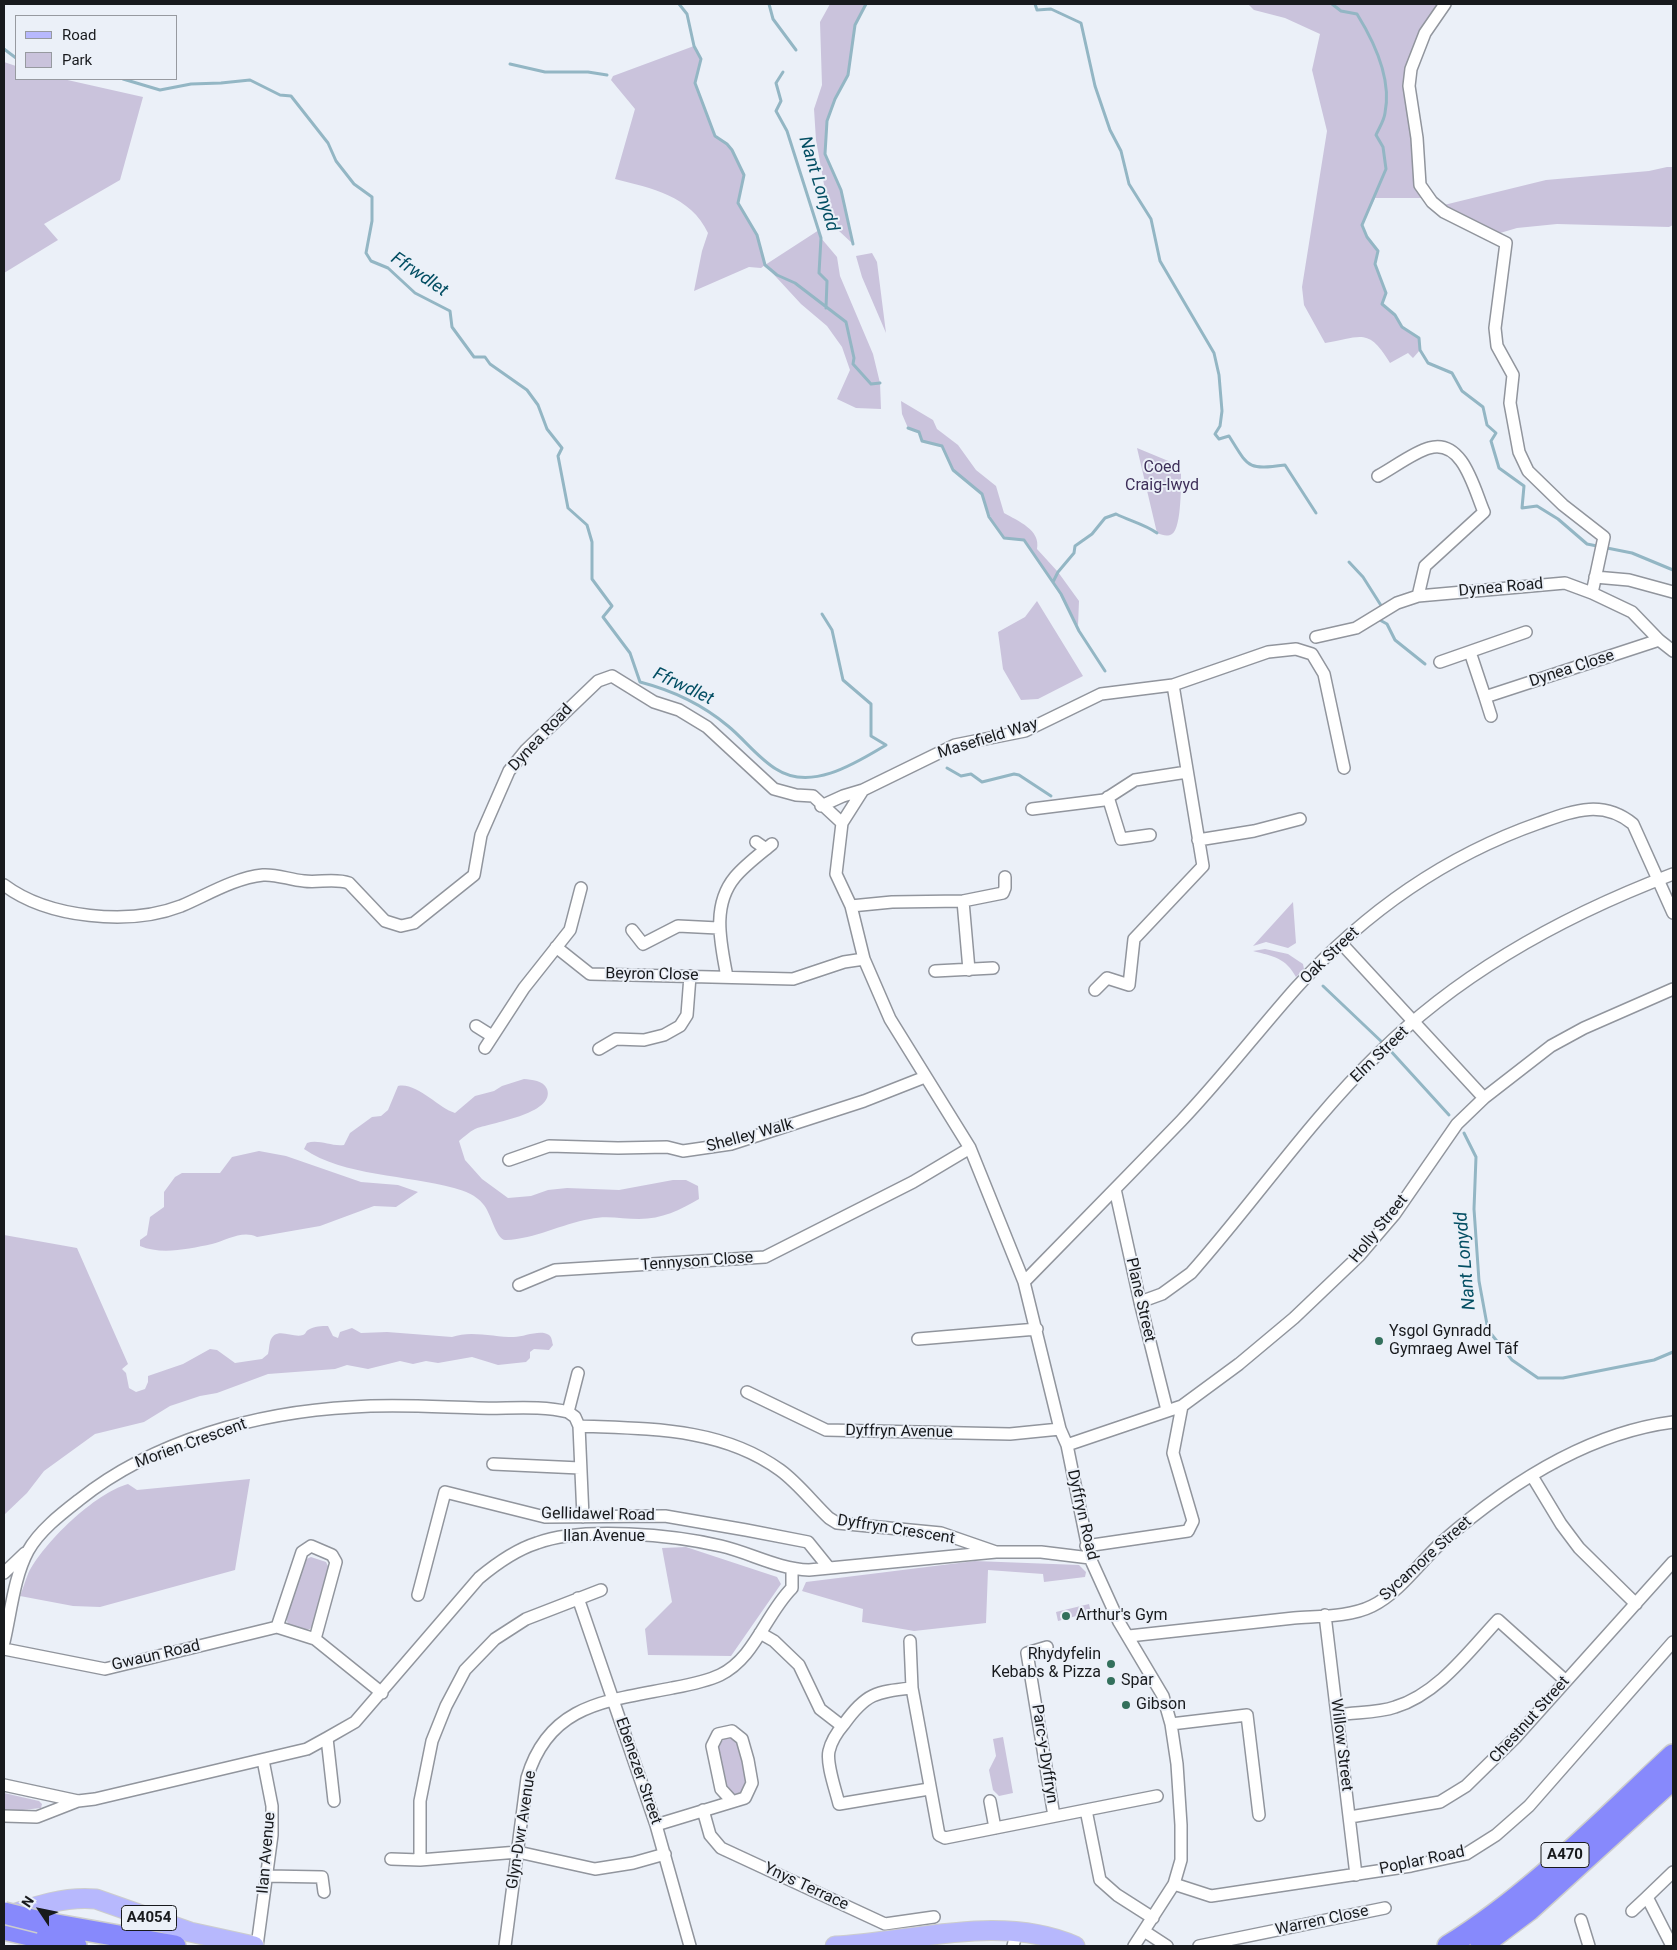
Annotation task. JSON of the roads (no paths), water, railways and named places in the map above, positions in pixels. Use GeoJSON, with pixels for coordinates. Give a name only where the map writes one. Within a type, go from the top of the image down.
{"type":"FeatureCollection","features":[{"type":"Feature","properties":{"kind":"highway","name":"A470"},"geometry":{"type":"LineString","coordinates":[[1448,1946],[1512,1900],[1569,1852],[1673,1754]]}},
{"type":"Feature","properties":{"kind":"highway","name":"A470"},"geometry":{"type":"LineString","coordinates":[[1481,1946],[1529,1910],[1673,1779]]}},
{"type":"Feature","properties":{"kind":"highway"},"geometry":{"type":"LineString","coordinates":[[4,1913],[33,1928],[76,1946]]}},
{"type":"Feature","properties":{"kind":"highway"},"geometry":{"type":"LineString","coordinates":[[4,1929],[33,1928],[175,1946]]}},
{"type":"Feature","properties":{"kind":"main road","name":"A4054"},"geometry":{"type":"LineString","coordinates":[[4,1918],[44,1903],[82,1898],[96,1899],[190,1932],[256,1946]]}},
{"type":"Feature","properties":{"kind":"main road"},"geometry":{"type":"LineString","coordinates":[[835,1946],[917,1939],[960,1931],[1015,1939],[1060,1940],[1074,1946]]}},
{"type":"Feature","properties":{"kind":"street"},"geometry":{"type":"LineString","coordinates":[[1445,4],[1425,33],[1411,69],[1409,86],[1417,138],[1420,185],[1432,202],[1444,212],[1506,243],[1496,328],[1497,346],[1513,375],[1510,403],[1519,452],[1528,471],[1563,505],[1604,537],[1592,593]]}},
{"type":"Feature","properties":{"kind":"street"},"geometry":{"type":"LineString","coordinates":[[1378,476],[1429,448],[1442,446],[1455,453],[1463,463],[1484,512],[1425,566],[1418,596]]}},
{"type":"Feature","properties":{"kind":"street"},"geometry":{"type":"LineString","coordinates":[[1595,577],[1629,580],[1673,592]]}},
{"type":"Feature","properties":{"kind":"street","name":"Dynea Road"},"geometry":{"type":"LineString","coordinates":[[1316,637],[1356,628],[1397,603],[1418,596],[1565,583],[1592,593],[1632,612],[1659,640],[1673,651]]}},
{"type":"Feature","properties":{"kind":"street"},"geometry":{"type":"LineString","coordinates":[[1440,662],[1526,632]]}},
{"type":"Feature","properties":{"kind":"street","name":"Dynea Close"},"geometry":{"type":"LineString","coordinates":[[1485,697],[1659,640]]}},
{"type":"Feature","properties":{"kind":"street","name":"Masefield Way"},"geometry":{"type":"LineString","coordinates":[[821,806],[843,796],[863,790],[955,745],[1025,731],[1101,694],[1173,685],[1268,652],[1296,649],[1312,654],[1324,674],[1344,768]]}},
{"type":"Feature","properties":{"kind":"street"},"geometry":{"type":"LineString","coordinates":[[1470,652],[1491,716]]}},
{"type":"Feature","properties":{"kind":"street","name":"Dynea Road"},"geometry":{"type":"LineString","coordinates":[[4,885],[18,895],[42,906],[92,917],[142,914],[180,906],[218,888],[262,875],[281,876],[303,881],[342,881],[348,883],[385,921],[401,926],[414,922],[474,875],[481,835],[509,771],[598,681],[612,676],[654,702],[678,710],[707,727],[774,789],[796,796],[814,796],[821,806],[842,823]]}},
{"type":"Feature","properties":{"kind":"street"},"geometry":{"type":"LineString","coordinates":[[1095,990],[1108,978],[1129,986],[1134,939],[1203,866],[1173,685]]}},
{"type":"Feature","properties":{"kind":"street"},"geometry":{"type":"LineString","coordinates":[[1032,809],[1104,800],[1134,780],[1187,772]]}},
{"type":"Feature","properties":{"kind":"street"},"geometry":{"type":"LineString","coordinates":[[863,790],[842,823],[836,874],[851,906],[864,959],[890,1019],[970,1148]]}},
{"type":"Feature","properties":{"kind":"street"},"geometry":{"type":"LineString","coordinates":[[1108,797],[1121,839],[1150,835]]}},
{"type":"Feature","properties":{"kind":"street","name":"Oak Street"},"geometry":{"type":"LineString","coordinates":[[1024,1282],[1182,1120],[1296,989],[1341,943],[1402,893],[1471,852],[1509,834],[1566,814],[1587,809],[1606,810],[1622,815],[1633,824],[1673,913]]}},
{"type":"Feature","properties":{"kind":"street"},"geometry":{"type":"LineString","coordinates":[[1198,840],[1254,831],[1300,819]]}},
{"type":"Feature","properties":{"kind":"street"},"geometry":{"type":"LineString","coordinates":[[727,977],[718,928],[723,901],[734,878],[769,846],[756,842]]}},
{"type":"Feature","properties":{"kind":"street","name":"Elm Street"},"geometry":{"type":"LineString","coordinates":[[1140,1302],[1162,1294],[1191,1273],[1330,1105],[1378,1053],[1413,1022],[1488,964],[1569,919],[1673,874]]}},
{"type":"Feature","properties":{"kind":"street"},"geometry":{"type":"LineString","coordinates":[[851,906],[892,902],[963,901],[1003,893],[1006,888],[1005,877]]}},
{"type":"Feature","properties":{"kind":"street"},"geometry":{"type":"LineString","coordinates":[[485,1048],[570,930],[581,888]]}},
{"type":"Feature","properties":{"kind":"street"},"geometry":{"type":"LineString","coordinates":[[963,901],[968,970]]}},
{"type":"Feature","properties":{"kind":"street"},"geometry":{"type":"LineString","coordinates":[[632,930],[643,944],[678,926],[718,928]]}},
{"type":"Feature","properties":{"kind":"street"},"geometry":{"type":"LineString","coordinates":[[1341,943],[1484,1098]]}},
{"type":"Feature","properties":{"kind":"street","name":"Beyron Close"},"geometry":{"type":"LineString","coordinates":[[556,947],[590,974],[793,979],[844,962],[864,959]]}},
{"type":"Feature","properties":{"kind":"street"},"geometry":{"type":"LineString","coordinates":[[935,971],[992,968]]}},
{"type":"Feature","properties":{"kind":"street"},"geometry":{"type":"LineString","coordinates":[[599,1049],[616,1039],[644,1040],[664,1035],[680,1026],[686,1015],[690,976]]}},
{"type":"Feature","properties":{"kind":"street","name":"Holly Street"},"geometry":{"type":"LineString","coordinates":[[1067,1444],[1182,1406],[1239,1364],[1294,1318],[1360,1256],[1394,1215],[1457,1124],[1484,1098],[1551,1046],[1584,1028],[1673,989]]}},
{"type":"Feature","properties":{"kind":"street"},"geometry":{"type":"LineString","coordinates":[[476,1026],[492,1036]]}},
{"type":"Feature","properties":{"kind":"street","name":"Shelley Walk"},"geometry":{"type":"LineString","coordinates":[[510,1160],[550,1146],[666,1147],[683,1151],[731,1144],[864,1101],[925,1077]]}},
{"type":"Feature","properties":{"kind":"street","name":"Dyffryn Road"},"geometry":{"type":"LineString","coordinates":[[970,1148],[1024,1282],[1038,1329],[1060,1429],[1067,1444],[1086,1546],[1090,1558],[1119,1622],[1129,1636],[1162,1696],[1171,1724],[1181,1824],[1181,1860],[1174,1884],[1134,1946]]}},
{"type":"Feature","properties":{"kind":"street","name":"Tennyson Close"},"geometry":{"type":"LineString","coordinates":[[519,1285],[555,1270],[765,1258],[913,1182],[970,1148]]}},
{"type":"Feature","properties":{"kind":"street","name":"Plane Street"},"geometry":{"type":"LineString","coordinates":[[1115,1189],[1140,1302],[1167,1410]]}},
{"type":"Feature","properties":{"kind":"street"},"geometry":{"type":"LineString","coordinates":[[918,1339],[1038,1329]]}},
{"type":"Feature","properties":{"kind":"street"},"geometry":{"type":"LineString","coordinates":[[578,1373],[568,1412],[575,1417],[579,1426],[583,1517]]}},
{"type":"Feature","properties":{"kind":"street","name":"Dyffryn Avenue"},"geometry":{"type":"LineString","coordinates":[[747,1392],[826,1430],[1010,1434],[1060,1429]]}},
{"type":"Feature","properties":{"kind":"street","name":"Morien Crescent"},"geometry":{"type":"LineString","coordinates":[[4,1642],[20,1572],[28,1550],[63,1513],[94,1488],[129,1467],[190,1441],[250,1422],[284,1415],[353,1407],[423,1406],[568,1412]]}},
{"type":"Feature","properties":{"kind":"street"},"geometry":{"type":"LineString","coordinates":[[1086,1546],[1188,1531],[1193,1521],[1173,1453],[1182,1406]]}},
{"type":"Feature","properties":{"kind":"street","name":"Sycamore Street"},"geometry":{"type":"LineString","coordinates":[[1129,1636],[1358,1611],[1383,1600],[1422,1560],[1477,1512],[1532,1476],[1608,1439],[1650,1425],[1673,1422]]}},
{"type":"Feature","properties":{"kind":"street","name":"Dyffryn Crescent"},"geometry":{"type":"LineString","coordinates":[[579,1426],[664,1429],[708,1438],[766,1461],[782,1472],[829,1518],[837,1523],[941,1534],[996,1552],[1041,1552],[1090,1558]]}},
{"type":"Feature","properties":{"kind":"street"},"geometry":{"type":"LineString","coordinates":[[493,1464],[580,1468]]}},
{"type":"Feature","properties":{"kind":"street"},"geometry":{"type":"LineString","coordinates":[[1532,1476],[1561,1524],[1580,1548],[1636,1604]]}},
{"type":"Feature","properties":{"kind":"street","name":"Gellidawel Road"},"geometry":{"type":"LineString","coordinates":[[418,1594],[445,1492],[544,1517],[665,1516],[808,1542],[829,1568]]}},
{"type":"Feature","properties":{"kind":"street","name":"Ilan Avenue"},"geometry":{"type":"LineString","coordinates":[[78,1800],[95,1799],[263,1760],[307,1749],[327,1738],[355,1722],[382,1693],[479,1578],[498,1562],[537,1542],[560,1536],[586,1534],[677,1539],[722,1546],[792,1570],[996,1552]]}},
{"type":"Feature","properties":{"kind":"street"},"geometry":{"type":"LineString","coordinates":[[315,1639],[336,1562],[332,1555],[311,1546],[302,1552],[278,1627],[315,1639],[382,1693]]}},
{"type":"Feature","properties":{"kind":"street"},"geometry":{"type":"LineString","coordinates":[[4,1573],[28,1550]]}},
{"type":"Feature","properties":{"kind":"street","name":"Chestnut Street"},"geometry":{"type":"LineString","coordinates":[[1350,1817],[1422,1806],[1440,1802],[1455,1795],[1478,1776],[1673,1562]]}},
{"type":"Feature","properties":{"kind":"street","name":"Glyn-Dwr Avenue"},"geometry":{"type":"LineString","coordinates":[[505,1946],[527,1778],[532,1762],[542,1743],[567,1717],[613,1700],[702,1682],[721,1675],[746,1655],[779,1601],[792,1588],[792,1570]]}},
{"type":"Feature","properties":{"kind":"street"},"geometry":{"type":"LineString","coordinates":[[420,1860],[420,1802],[432,1741],[446,1706],[465,1670],[495,1639],[526,1619],[601,1590]]}},
{"type":"Feature","properties":{"kind":"street","name":"Ebenezer Street"},"geometry":{"type":"LineString","coordinates":[[578,1598],[656,1825],[690,1946]]}},
{"type":"Feature","properties":{"kind":"street","name":"Willow Street"},"geometry":{"type":"LineString","coordinates":[[1325,1615],[1356,1875]]}},
{"type":"Feature","properties":{"kind":"street"},"geometry":{"type":"LineString","coordinates":[[1338,1715],[1395,1708],[1416,1698],[1448,1673],[1498,1620],[1566,1681]]}},
{"type":"Feature","properties":{"kind":"street","name":"Gwaun Road"},"geometry":{"type":"LineString","coordinates":[[4,1649],[105,1669],[278,1627]]}},
{"type":"Feature","properties":{"kind":"street"},"geometry":{"type":"LineString","coordinates":[[760,1633],[774,1641],[799,1665],[820,1709],[842,1726]]}},
{"type":"Feature","properties":{"kind":"street"},"geometry":{"type":"LineString","coordinates":[[910,1641],[912,1688],[929,1789],[839,1804],[829,1751],[842,1726],[858,1705],[873,1694],[912,1688]]}},
{"type":"Feature","properties":{"kind":"street","name":"Poplar Road"},"geometry":{"type":"LineString","coordinates":[[1174,1884],[1211,1896],[1356,1875],[1445,1860],[1466,1854],[1496,1835],[1529,1806],[1673,1642]]}},
{"type":"Feature","properties":{"kind":"street","name":"Parc-y-Dyffryn"},"geometry":{"type":"LineString","coordinates":[[1047,1647],[1027,1653],[1054,1816]]}},
{"type":"Feature","properties":{"kind":"street"},"geometry":{"type":"LineString","coordinates":[[1171,1724],[1247,1715],[1259,1815]]}},
{"type":"Feature","properties":{"kind":"street"},"geometry":{"type":"LineString","coordinates":[[656,1825],[745,1798],[752,1784],[742,1739],[732,1731],[718,1734],[712,1746],[721,1790],[732,1801]]}},
{"type":"Feature","properties":{"kind":"street"},"geometry":{"type":"LineString","coordinates":[[327,1738],[334,1801]]}},
{"type":"Feature","properties":{"kind":"street","name":"Ilan Avenue"},"geometry":{"type":"LineString","coordinates":[[256,1946],[272,1835],[272,1806],[263,1760]]}},
{"type":"Feature","properties":{"kind":"street"},"geometry":{"type":"LineString","coordinates":[[4,1785],[78,1800]]}},
{"type":"Feature","properties":{"kind":"street","name":"Parc-y-Dyffryn"},"geometry":{"type":"LineString","coordinates":[[929,1789],[939,1835],[945,1838],[1157,1796]]}},
{"type":"Feature","properties":{"kind":"street"},"geometry":{"type":"LineString","coordinates":[[4,1816],[37,1817],[78,1800]]}},
{"type":"Feature","properties":{"kind":"street"},"geometry":{"type":"LineString","coordinates":[[990,1801],[995,1828]]}},
{"type":"Feature","properties":{"kind":"street","name":"Ynys Terrace"},"geometry":{"type":"LineString","coordinates":[[703,1810],[710,1835],[715,1843],[885,1924],[934,1917]]}},
{"type":"Feature","properties":{"kind":"street"},"geometry":{"type":"LineString","coordinates":[[1086,1810],[1100,1880],[1117,1895],[1153,1918]]}},
{"type":"Feature","properties":{"kind":"street"},"geometry":{"type":"LineString","coordinates":[[391,1859],[420,1860],[518,1852],[595,1869],[633,1863],[665,1854]]}},
{"type":"Feature","properties":{"kind":"street"},"geometry":{"type":"LineString","coordinates":[[1632,1911],[1673,1872]]}},
{"type":"Feature","properties":{"kind":"street"},"geometry":{"type":"LineString","coordinates":[[266,1876],[322,1877],[324,1892]]}},
{"type":"Feature","properties":{"kind":"street"},"geometry":{"type":"LineString","coordinates":[[1647,1896],[1672,1946]]}},
{"type":"Feature","properties":{"kind":"street","name":"Warren Close"},"geometry":{"type":"LineString","coordinates":[[1199,1946],[1385,1908]]}},
{"type":"Feature","properties":{"kind":"street"},"geometry":{"type":"LineString","coordinates":[[1581,1920],[1589,1946]]}},
{"type":"Feature","properties":{"kind":"street"},"geometry":{"type":"LineString","coordinates":[[1144,1931],[1167,1946]]}},
{"type":"Feature","properties":{"kind":"waterway"},"geometry":{"type":"LineString","coordinates":[[679,4],[687,14],[694,46],[701,59],[695,83],[715,136],[732,150],[744,175],[738,203],[757,235],[765,265],[777,275],[795,283],[846,322],[854,358],[853,364],[871,384],[880,383]]}},
{"type":"Feature","properties":{"kind":"waterway"},"geometry":{"type":"LineString","coordinates":[[769,4],[773,19],[796,50]]}},
{"type":"Feature","properties":{"kind":"waterway"},"geometry":{"type":"LineString","coordinates":[[853,244],[841,190],[825,154],[827,121],[835,99],[848,75],[855,25],[866,4]]}},
{"type":"Feature","properties":{"kind":"waterway"},"geometry":{"type":"LineString","coordinates":[[1035,4],[1037,10],[1051,9],[1081,23],[1095,86],[1110,130],[1121,151],[1129,184],[1151,219],[1160,261],[1214,353],[1219,375],[1222,411],[1220,426],[1215,434],[1219,439],[1229,436],[1245,461],[1250,464],[1263,467],[1285,465],[1316,513]]}},
{"type":"Feature","properties":{"kind":"waterway"},"geometry":{"type":"LineString","coordinates":[[1332,4],[1341,11],[1357,14],[1376,49],[1384,74],[1387,100],[1383,122],[1376,135],[1383,147],[1386,169],[1362,225],[1367,237],[1378,251],[1375,264],[1386,293],[1382,304],[1395,315],[1402,327],[1419,338],[1420,350],[1428,363],[1452,373],[1462,391],[1483,407],[1487,425],[1496,433],[1491,441],[1499,468],[1524,486],[1522,508],[1537,506],[1558,519],[1587,544],[1632,553],[1673,570]]}},
{"type":"Feature","properties":{"kind":"waterway","name":"Ffrwdlet"},"geometry":{"type":"LineString","coordinates":[[4,49],[15,57]]}},
{"type":"Feature","properties":{"kind":"waterway"},"geometry":{"type":"LineString","coordinates":[[510,64],[545,72],[588,72],[607,75]]}},
{"type":"Feature","properties":{"kind":"waterway","name":"Nant Lonydd"},"geometry":{"type":"LineString","coordinates":[[783,72],[776,83],[781,101],[776,111],[787,131],[821,238],[819,273],[827,281],[826,308]]}},
{"type":"Feature","properties":{"kind":"waterway","name":"Ffrwdlet"},"geometry":{"type":"LineString","coordinates":[[126,80],[160,90],[191,84],[250,80],[280,95],[291,96],[328,143],[336,161],[354,184],[372,197],[372,221],[366,253],[371,261],[388,268],[415,293],[450,311],[452,327],[474,357],[485,357],[490,364],[527,390],[538,405],[547,429],[562,448],[558,456],[568,508],[587,525],[592,542],[592,579],[612,606],[603,617],[630,653],[640,682],[675,694],[708,711],[728,726],[763,759],[776,769],[790,775],[818,776],[847,767],[886,745],[871,736],[871,704],[843,680],[832,630],[822,614]]}},
{"type":"Feature","properties":{"kind":"waterway"},"geometry":{"type":"LineString","coordinates":[[908,428],[919,432],[922,441],[942,446],[953,470],[982,494],[989,517],[1004,538],[1024,540],[1061,594],[1079,631],[1105,671]]}},
{"type":"Feature","properties":{"kind":"waterway"},"geometry":{"type":"LineString","coordinates":[[1053,582],[1058,572],[1074,553],[1075,546],[1092,534],[1105,518],[1116,514],[1157,533]]}},
{"type":"Feature","properties":{"kind":"waterway"},"geometry":{"type":"LineString","coordinates":[[1349,562],[1363,577],[1382,607],[1381,610]]}},
{"type":"Feature","properties":{"kind":"waterway"},"geometry":{"type":"LineString","coordinates":[[1378,619],[1387,624],[1395,640],[1425,664]]}},
{"type":"Feature","properties":{"kind":"waterway","name":"Ffrwdlet"},"geometry":{"type":"LineString","coordinates":[[947,768],[961,776],[971,774],[982,782],[1014,774],[1019,775],[1051,796]]}},
{"type":"Feature","properties":{"kind":"waterway","name":"Nant Lonydd"},"geometry":{"type":"LineString","coordinates":[[1323,986],[1384,1044]]}},
{"type":"Feature","properties":{"kind":"waterway","name":"Nant Lonydd"},"geometry":{"type":"LineString","coordinates":[[1388,1048],[1449,1115]]}},
{"type":"Feature","properties":{"kind":"waterway","name":"Nant Lonydd"},"geometry":{"type":"LineString","coordinates":[[1464,1133],[1476,1157],[1474,1209],[1479,1281],[1488,1330],[1512,1360],[1538,1378],[1563,1378],[1654,1360],[1673,1352]]}},
{"type":"Feature","properties":{"kind":"place","name":"Ysgol Gynradd Gymraeg Awel Tâf"},"geometry":{"type":"Point","coordinates":[1379,1341]}},
{"type":"Feature","properties":{"kind":"place","name":"Arthur's Gym"},"geometry":{"type":"Point","coordinates":[1066,1616]}},
{"type":"Feature","properties":{"kind":"place","name":"Rhydyfelin Kebabs & Pizza"},"geometry":{"type":"Point","coordinates":[1111,1664]}},
{"type":"Feature","properties":{"kind":"place","name":"Spar"},"geometry":{"type":"Point","coordinates":[1111,1681]}},
{"type":"Feature","properties":{"kind":"place","name":"Gibson"},"geometry":{"type":"Point","coordinates":[1126,1705]}},
{"type":"Feature","properties":{"kind":"park label","name":"Coed Craig-lwyd"},"geometry":{"type":"Point","coordinates":[1162,477]}}]}
